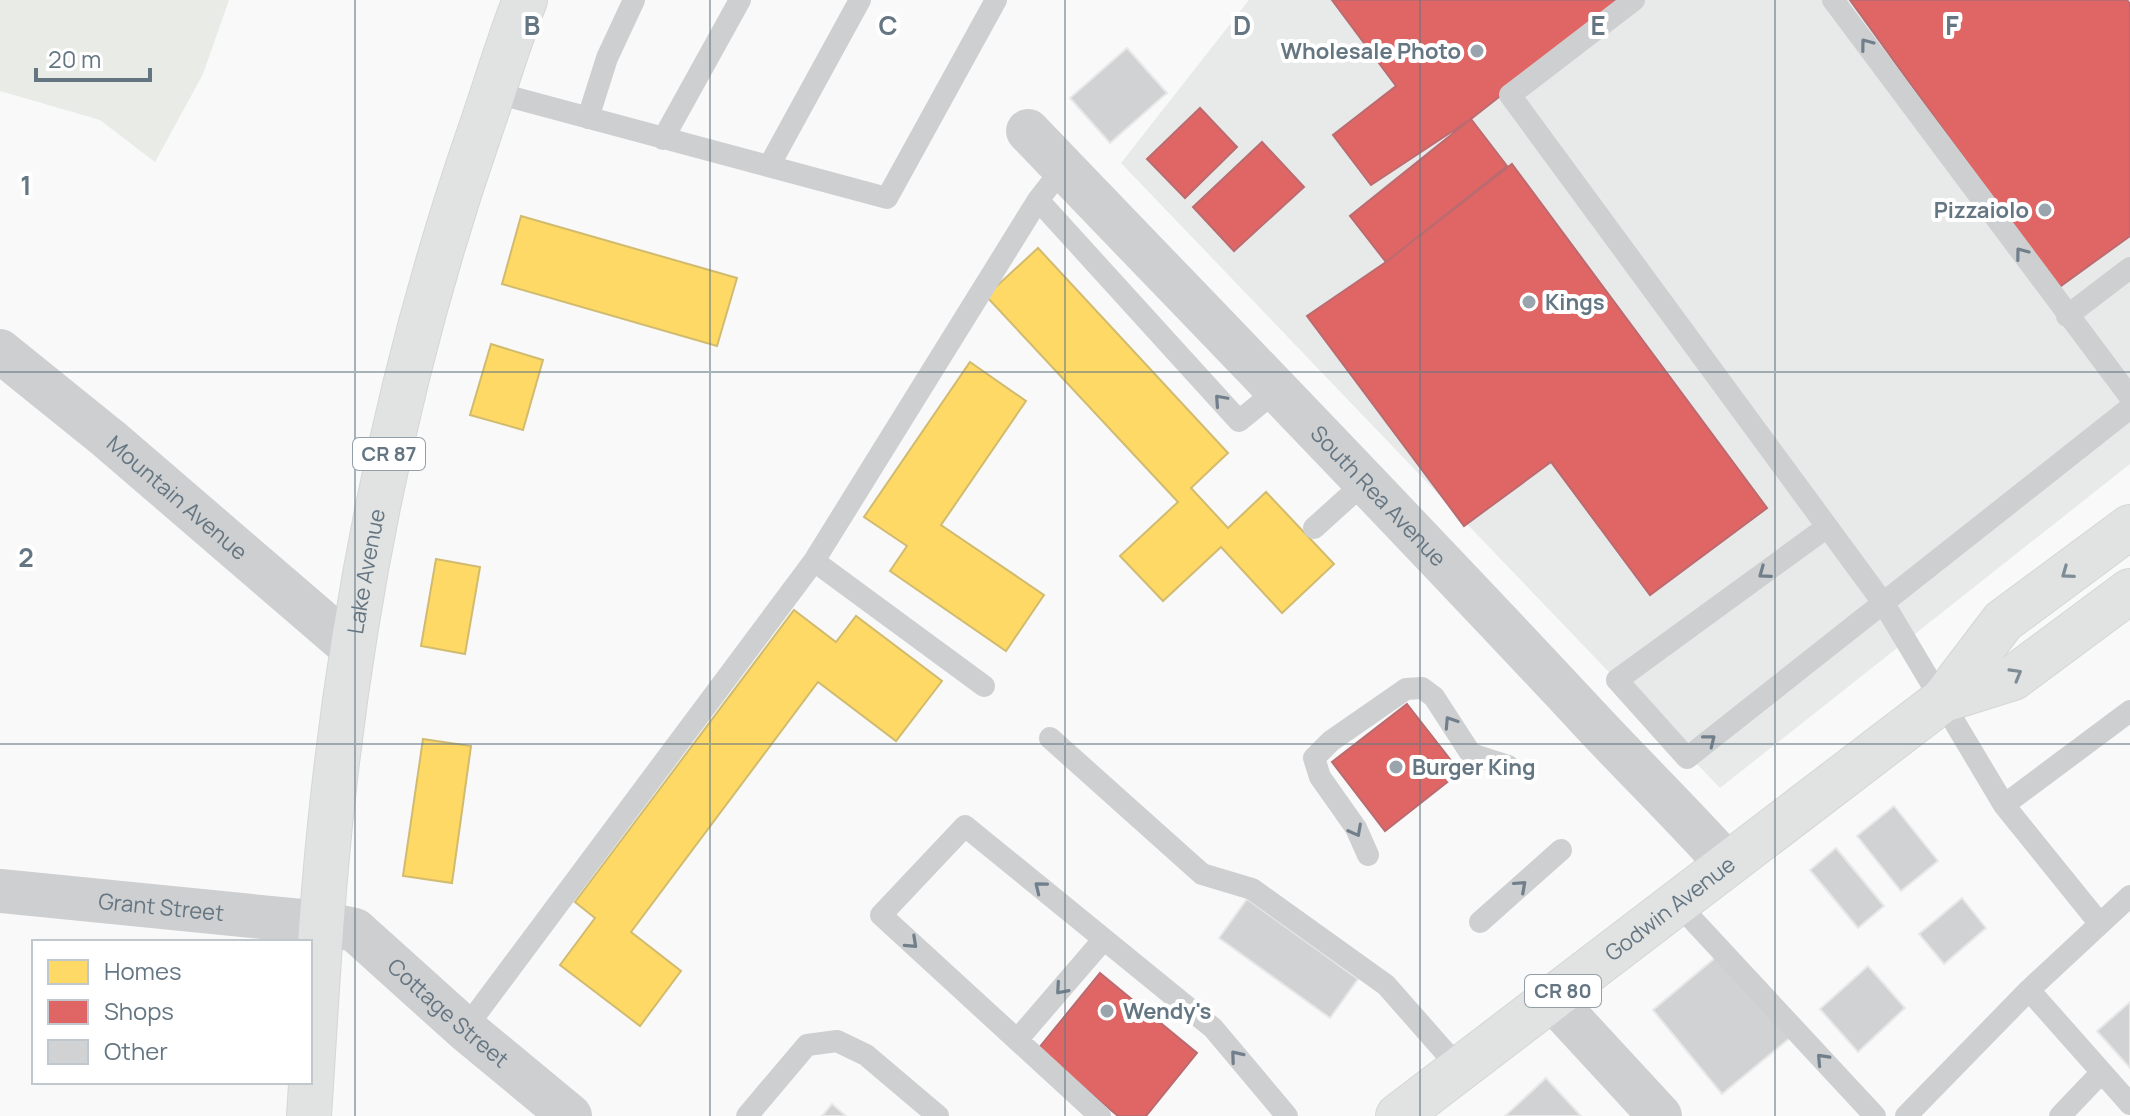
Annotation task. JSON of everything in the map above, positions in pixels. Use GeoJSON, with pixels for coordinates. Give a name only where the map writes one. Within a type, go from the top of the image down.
{"type":"FeatureCollection","features":[{"type":"Feature","properties":{"kind":"main road","name":"Lake Avenue"},"geometry":{"type":"LineString","coordinates":[[312,1071],[333,797],[352,648],[373,528],[408,370],[451,213],[525,0]]}},
{"type":"Feature","properties":{"kind":"main road","name":"Godwin Avenue"},"geometry":{"type":"LineString","coordinates":[[1398,1116],[1943,700],[2003,621],[2130,527]]}},
{"type":"Feature","properties":{"kind":"main road","name":"Godwin Avenue"},"geometry":{"type":"LineString","coordinates":[[1943,700],[2013,678],[2130,591]]}},
{"type":"Feature","properties":{"kind":"main road","name":"Lake Avenue"},"geometry":{"type":"LineString","coordinates":[[309,1116],[311,1084]]}},
{"type":"Feature","properties":{"kind":"street","name":"South Rea Avenue"},"geometry":{"type":"LineString","coordinates":[[1028,131],[1050,184],[1277,390],[1365,482],[1641,742],[1679,810],[1727,864]]}},
{"type":"Feature","properties":{"kind":"street","name":"Mountain Avenue"},"geometry":{"type":"LineString","coordinates":[[0,351],[109,439],[352,648]]}},
{"type":"Feature","properties":{"kind":"street","name":"Grant Street"},"geometry":{"type":"LineString","coordinates":[[0,891],[322,923]]}},
{"type":"Feature","properties":{"kind":"street","name":"Cottage Street"},"geometry":{"type":"LineString","coordinates":[[322,923],[355,930],[465,1029],[570,1116]]}},
{"type":"Feature","properties":{"kind":"street"},"geometry":{"type":"LineString","coordinates":[[1552,999],[1660,1116]]}},
{"type":"Feature","properties":{"kind":"lane"},"geometry":{"type":"LineString","coordinates":[[588,118],[607,58],[634,0]]}},
{"type":"Feature","properties":{"kind":"lane"},"geometry":{"type":"LineString","coordinates":[[663,139],[740,0]]}},
{"type":"Feature","properties":{"kind":"lane"},"geometry":{"type":"LineString","coordinates":[[769,166],[860,0]]}},
{"type":"Feature","properties":{"kind":"lane"},"geometry":{"type":"LineString","coordinates":[[493,92],[887,198],[996,0]]}},
{"type":"Feature","properties":{"kind":"lane"},"geometry":{"type":"LineString","coordinates":[[1634,0],[1510,95],[1884,604],[2004,805],[2100,924]]}},
{"type":"Feature","properties":{"kind":"lane"},"geometry":{"type":"LineString","coordinates":[[1833,0],[2130,397]]}},
{"type":"Feature","properties":{"kind":"lane"},"geometry":{"type":"LineString","coordinates":[[465,1029],[814,561],[1050,184]]}},
{"type":"Feature","properties":{"kind":"lane"},"geometry":{"type":"LineString","coordinates":[[2067,316],[2130,268]]}},
{"type":"Feature","properties":{"kind":"lane"},"geometry":{"type":"LineString","coordinates":[[1827,527],[1617,680],[1641,742],[1687,758],[2130,408]]}},
{"type":"Feature","properties":{"kind":"lane"},"geometry":{"type":"LineString","coordinates":[[1314,528],[1365,482]]}},
{"type":"Feature","properties":{"kind":"lane"},"geometry":{"type":"LineString","coordinates":[[814,561],[984,686]]}},
{"type":"Feature","properties":{"kind":"lane"},"geometry":{"type":"LineString","coordinates":[[1368,855],[1356,828],[1320,777],[1314,758],[1331,741],[1406,689],[1422,688],[1434,697],[1471,754],[1508,766]]}},
{"type":"Feature","properties":{"kind":"lane"},"geometry":{"type":"LineString","coordinates":[[2004,805],[2130,711]]}},
{"type":"Feature","properties":{"kind":"lane"},"geometry":{"type":"LineString","coordinates":[[1050,738],[1202,874],[1252,889],[1386,985],[1460,1069]]}},
{"type":"Feature","properties":{"kind":"lane"},"geometry":{"type":"LineString","coordinates":[[1100,1116],[881,915],[965,826],[1213,1028],[1287,1116]]}},
{"type":"Feature","properties":{"kind":"lane"},"geometry":{"type":"LineString","coordinates":[[1480,922],[1561,850]]}},
{"type":"Feature","properties":{"kind":"lane"},"geometry":{"type":"LineString","coordinates":[[1906,1116],[2029,990],[2130,896]]}},
{"type":"Feature","properties":{"kind":"lane"},"geometry":{"type":"LineString","coordinates":[[1678,904],[1875,1116]]}},
{"type":"Feature","properties":{"kind":"lane"},"geometry":{"type":"LineString","coordinates":[[1017,1040],[1104,939]]}},
{"type":"Feature","properties":{"kind":"lane"},"geometry":{"type":"LineString","coordinates":[[2029,990],[2130,1104]]}},
{"type":"Feature","properties":{"kind":"lane"},"geometry":{"type":"LineString","coordinates":[[747,1116],[807,1045],[837,1041],[866,1055],[938,1116]]}},
{"type":"Feature","properties":{"kind":"lane"},"geometry":{"type":"LineString","coordinates":[[2060,1116],[2101,1073]]}},
{"type":"Feature","properties":{"kind":"shaded area"},"geometry":{"type":"Polygon","coordinates":[[[0,0],[229,0],[203,74],[155,162],[100,120],[0,91],[0,0]]]}},
{"type":"Feature","properties":{"kind":"shaded area"},"geometry":{"type":"Polygon","coordinates":[[[1249,0],[2130,0],[2130,464],[1720,788],[1121,163],[1249,0]]]}},
{"type":"Feature","properties":{"kind":"building: Homes"},"geometry":{"type":"Polygon","coordinates":[[[521,216],[737,278],[717,346],[502,284],[521,216]]]}},
{"type":"Feature","properties":{"kind":"building: Homes"},"geometry":{"type":"Polygon","coordinates":[[[1038,248],[1228,453],[1191,488],[1228,528],[1266,492],[1334,564],[1282,613],[1221,547],[1163,601],[1120,556],[1178,502],[986,296],[1038,248]]]}},
{"type":"Feature","properties":{"kind":"building: Homes"},"geometry":{"type":"Polygon","coordinates":[[[491,344],[543,360],[523,430],[470,415],[491,344]]]}},
{"type":"Feature","properties":{"kind":"building: Homes"},"geometry":{"type":"Polygon","coordinates":[[[970,362],[1026,401],[941,525],[1044,595],[1006,651],[890,571],[907,546],[864,517],[970,362]]]}},
{"type":"Feature","properties":{"kind":"building: Homes"},"geometry":{"type":"Polygon","coordinates":[[[436,559],[480,567],[465,654],[421,646],[436,559]]]}},
{"type":"Feature","properties":{"kind":"building: Homes"},"geometry":{"type":"Polygon","coordinates":[[[794,610],[836,642],[856,616],[942,681],[896,741],[818,682],[631,932],[681,971],[640,1026],[560,965],[595,918],[575,902],[794,610]]]}},
{"type":"Feature","properties":{"kind":"building: Homes"},"geometry":{"type":"Polygon","coordinates":[[[423,739],[471,746],[452,883],[403,876],[423,739]]]}},
{"type":"Feature","properties":{"kind":"building: Shops"},"geometry":{"type":"Polygon","coordinates":[[[1332,0],[1622,0],[1471,119],[1371,185],[1333,135],[1396,86],[1332,0]]]}},
{"type":"Feature","properties":{"kind":"building: Shops"},"geometry":{"type":"Polygon","coordinates":[[[1850,0],[2127,0],[2130,4],[2130,236],[2058,288],[1850,0]]]}},
{"type":"Feature","properties":{"kind":"building: Shops"},"geometry":{"type":"Polygon","coordinates":[[[1200,108],[1237,147],[1185,198],[1147,159],[1200,108]]]}},
{"type":"Feature","properties":{"kind":"building: Shops"},"geometry":{"type":"Polygon","coordinates":[[[1471,119],[1507,166],[1386,262],[1350,216],[1471,119]]]}},
{"type":"Feature","properties":{"kind":"building: Shops"},"geometry":{"type":"Polygon","coordinates":[[[1262,142],[1304,187],[1234,251],[1193,207],[1262,142]]]}},
{"type":"Feature","properties":{"kind":"building: Shops"},"geometry":{"type":"Polygon","coordinates":[[[1512,164],[1767,508],[1650,595],[1551,462],[1464,526],[1307,316],[1386,262],[1512,164]]]}},
{"type":"Feature","properties":{"kind":"building: Shops","name":"Burger King"},"geometry":{"type":"Polygon","coordinates":[[[1407,704],[1460,772],[1385,831],[1332,762],[1407,704]]]}},
{"type":"Feature","properties":{"kind":"building: Shops","name":"Wendy's"},"geometry":{"type":"Polygon","coordinates":[[[1100,973],[1197,1053],[1146,1116],[1118,1116],[1038,1049],[1100,973]]]}},
{"type":"Feature","properties":{"kind":"building: Other"},"geometry":{"type":"Polygon","coordinates":[[[1127,48],[1167,93],[1110,143],[1070,98],[1127,48]]]}},
{"type":"Feature","properties":{"kind":"building: Other"},"geometry":{"type":"Polygon","coordinates":[[[1894,806],[1938,861],[1901,891],[1857,836],[1894,806]]]}},
{"type":"Feature","properties":{"kind":"building: Other"},"geometry":{"type":"Polygon","coordinates":[[[1836,848],[1884,906],[1858,928],[1810,870],[1836,848]]]}},
{"type":"Feature","properties":{"kind":"building: Other"},"geometry":{"type":"Polygon","coordinates":[[[1962,898],[1986,928],[1944,964],[1919,934],[1962,898]]]}},
{"type":"Feature","properties":{"kind":"building: Other"},"geometry":{"type":"Polygon","coordinates":[[[1247,899],[1358,979],[1330,1018],[1219,938],[1247,899]]]}},
{"type":"Feature","properties":{"kind":"building: Other"},"geometry":{"type":"Polygon","coordinates":[[[1721,953],[1791,1037],[1722,1094],[1653,1010],[1721,953]]]}},
{"type":"Feature","properties":{"kind":"building: Other"},"geometry":{"type":"Polygon","coordinates":[[[1868,966],[1905,1008],[1858,1052],[1820,1009],[1868,966]]]}},
{"type":"Feature","properties":{"kind":"building: Other"},"geometry":{"type":"Polygon","coordinates":[[[2130,1002],[2130,1068],[2097,1031],[2130,1002]]]}},
{"type":"Feature","properties":{"kind":"building: Other"},"geometry":{"type":"Polygon","coordinates":[[[1546,1078],[1581,1116],[1505,1116],[1546,1078]]]}},
{"type":"Feature","properties":{"kind":"building: Other"},"geometry":{"type":"Polygon","coordinates":[[[832,1104],[846,1116],[822,1116],[832,1104]]]}},
{"type":"Feature","properties":{"kind":"place","name":"Wholesale Photo"},"geometry":{"type":"Point","coordinates":[1477,51]}},
{"type":"Feature","properties":{"kind":"place","name":"Pizzaiolo"},"geometry":{"type":"Point","coordinates":[2045,210]}},
{"type":"Feature","properties":{"kind":"place","name":"Kings"},"geometry":{"type":"Point","coordinates":[1529,302]}},
{"type":"Feature","properties":{"kind":"place","name":"Burger King"},"geometry":{"type":"Point","coordinates":[1396,767]}},
{"type":"Feature","properties":{"kind":"place","name":"Wendy's"},"geometry":{"type":"Point","coordinates":[1107,1011]}}]}
